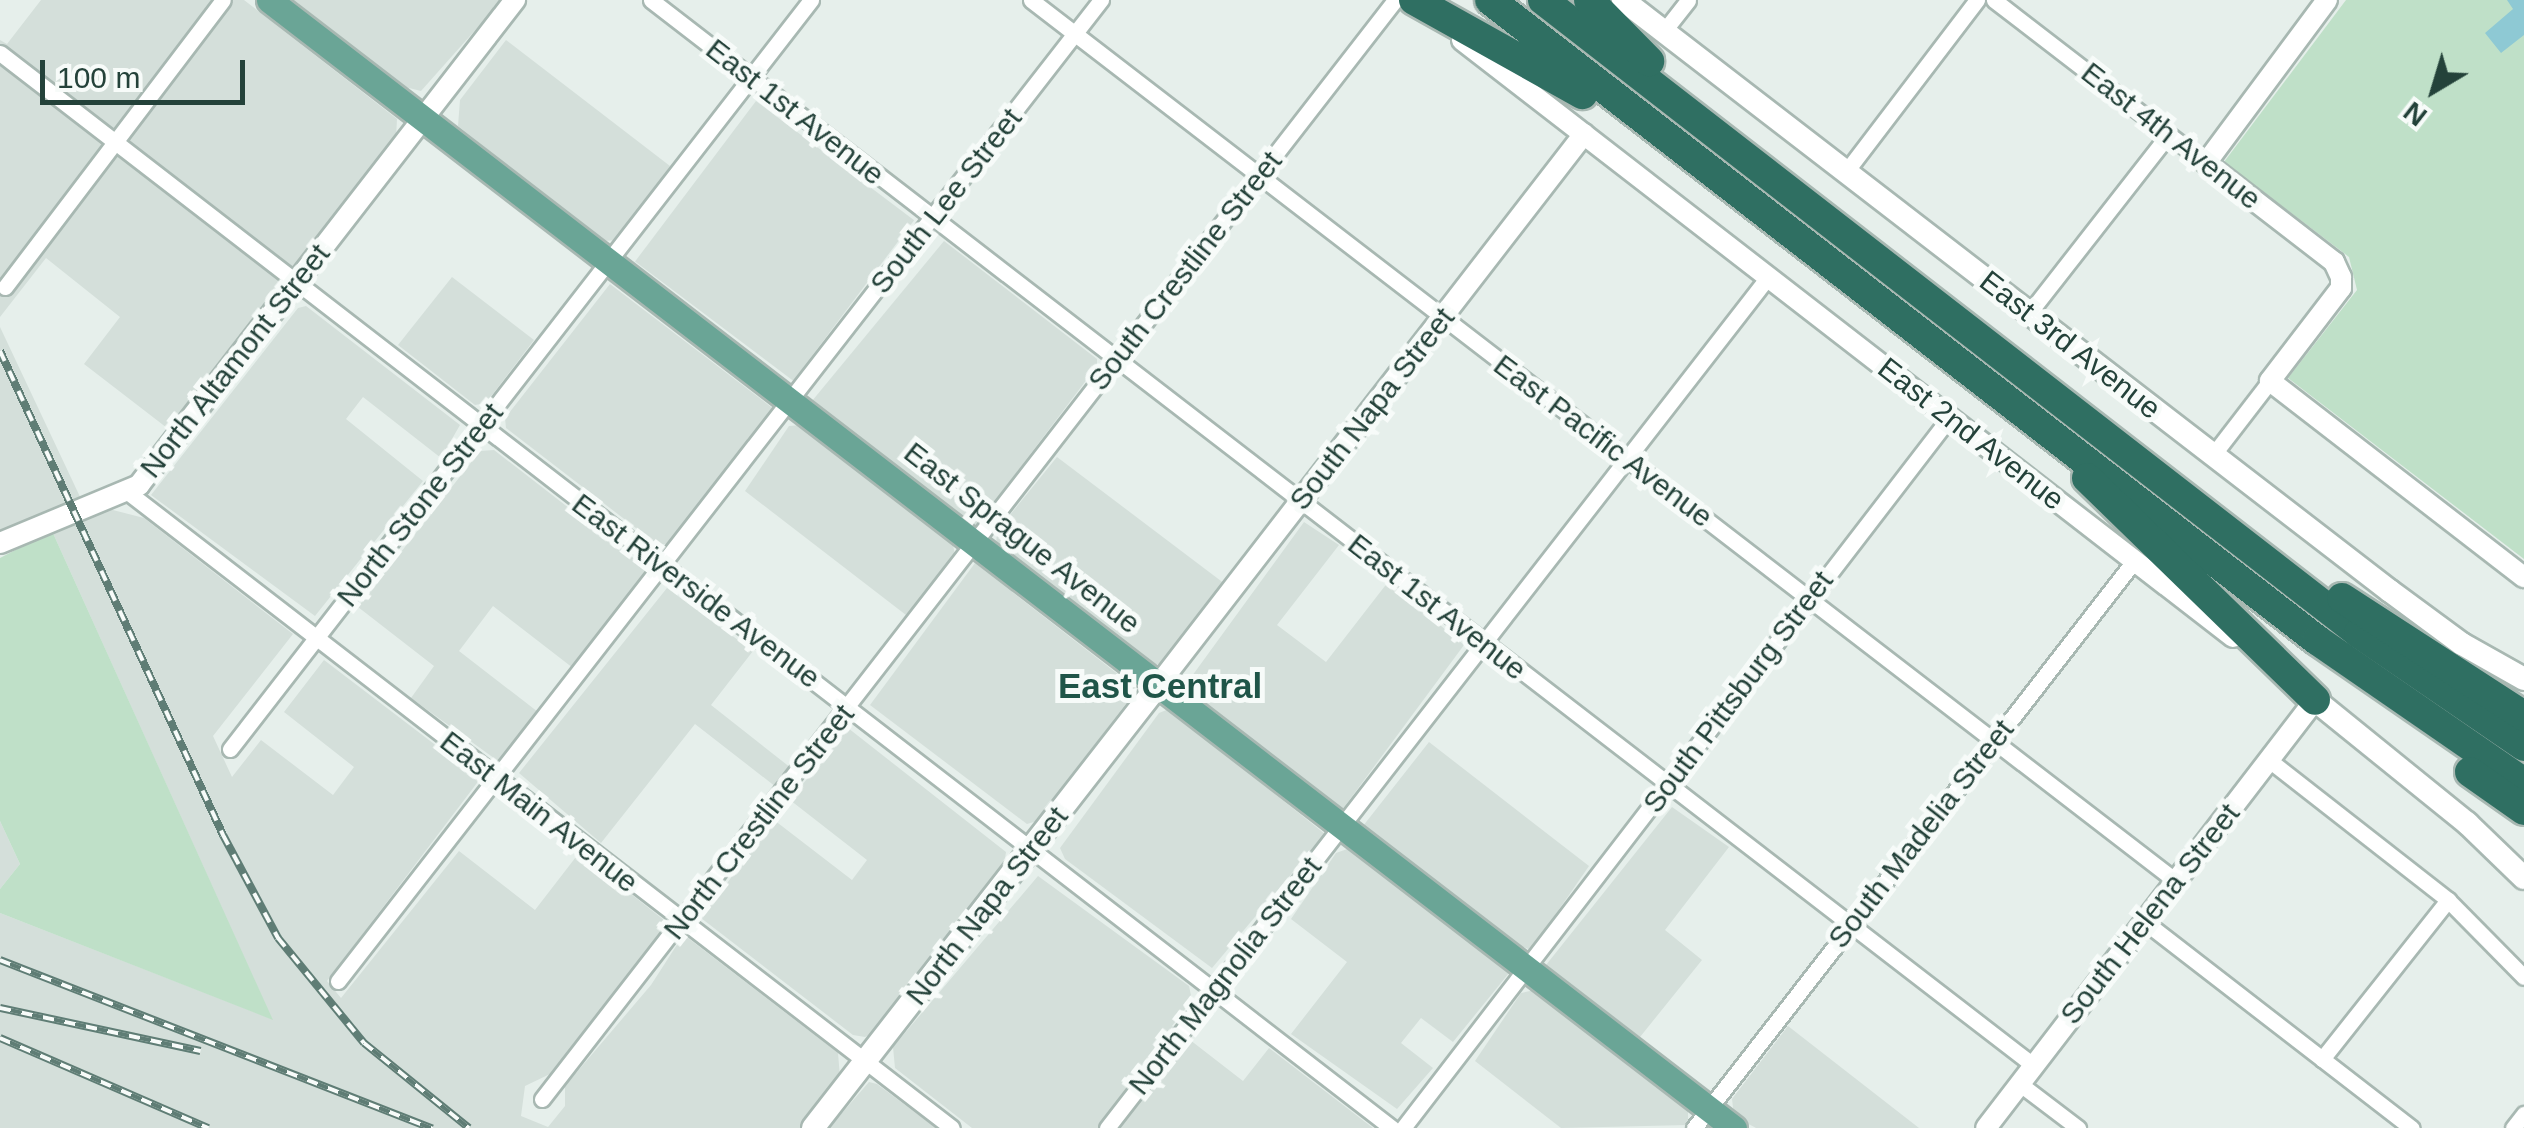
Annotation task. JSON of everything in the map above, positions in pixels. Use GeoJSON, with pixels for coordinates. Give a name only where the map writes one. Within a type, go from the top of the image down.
{"type":"FeatureCollection","features":[{"type":"Feature","properties":{"kind":"highway"},"geometry":{"type":"LineString","coordinates":[[1412,0],[1551,74],[1634,130],[1688,154]]}},
{"type":"Feature","properties":{"kind":"highway"},"geometry":{"type":"LineString","coordinates":[[1490,0],[2318,640],[2524,784]]}},
{"type":"Feature","properties":{"kind":"highway"},"geometry":{"type":"LineString","coordinates":[[1544,0],[2213,514],[2409,670],[2524,746]]}},
{"type":"Feature","properties":{"kind":"highway"},"geometry":{"type":"LineString","coordinates":[[1589,0],[1724,138]]}},
{"type":"Feature","properties":{"kind":"highway"},"geometry":{"type":"LineString","coordinates":[[2066,447],[2102,500],[2314,700]]}},
{"type":"Feature","properties":{"kind":"highway"},"geometry":{"type":"LineString","coordinates":[[2213,514],[2524,716]]}},
{"type":"Feature","properties":{"kind":"highway"},"geometry":{"type":"LineString","coordinates":[[2318,640],[2365,693],[2524,810]]}},
{"type":"Feature","properties":{"kind":"main road","name":"East Sprague Avenue"},"geometry":{"type":"LineString","coordinates":[[270,0],[1526,967],[1702,1118],[1734,1128]]}},
{"type":"Feature","properties":{"kind":"main road","name":"East 3rd Avenue"},"geometry":{"type":"LineString","coordinates":[[1623,0],[2462,644],[2524,678]]}},
{"type":"Feature","properties":{"kind":"main road","name":"North Napa Street"},"geometry":{"type":"LineString","coordinates":[[813,1128],[1160,684]]}},
{"type":"Feature","properties":{"kind":"main road","name":"East 2nd Avenue"},"geometry":{"type":"LineString","coordinates":[[2314,700],[2467,823],[2524,878]]}},
{"type":"Feature","properties":{"kind":"street"},"geometry":{"type":"LineString","coordinates":[[5,287],[223,0]]}},
{"type":"Feature","properties":{"kind":"street","name":"North Altamont Street"},"geometry":{"type":"LineString","coordinates":[[0,543],[128,493],[514,0]]}},
{"type":"Feature","properties":{"kind":"street","name":"East 1st Avenue"},"geometry":{"type":"LineString","coordinates":[[651,0],[2034,1066]]}},
{"type":"Feature","properties":{"kind":"street","name":"North Stone Street"},"geometry":{"type":"LineString","coordinates":[[230,748],[810,0]]}},
{"type":"Feature","properties":{"kind":"street","name":"East Pacific Avenue"},"geometry":{"type":"LineString","coordinates":[[1032,0],[2176,881]]}},
{"type":"Feature","properties":{"kind":"street","name":"South Lee Street"},"geometry":{"type":"LineString","coordinates":[[338,982],[666,568],[1102,0]]}},
{"type":"Feature","properties":{"kind":"street","name":"South Crestline Street"},"geometry":{"type":"LineString","coordinates":[[975,542],[1395,0]]}},
{"type":"Feature","properties":{"kind":"street","name":"East 2nd Avenue"},"geometry":{"type":"LineString","coordinates":[[1412,0],[2314,700]]}},
{"type":"Feature","properties":{"kind":"street"},"geometry":{"type":"LineString","coordinates":[[1664,31],[1688,0]]}},
{"type":"Feature","properties":{"kind":"street"},"geometry":{"type":"LineString","coordinates":[[1844,172],[1977,0]]}},
{"type":"Feature","properties":{"kind":"street","name":"East 4th Avenue"},"geometry":{"type":"LineString","coordinates":[[1994,0],[2334,262],[2342,288],[2270,381]]}},
{"type":"Feature","properties":{"kind":"street"},"geometry":{"type":"LineString","coordinates":[[2206,163],[2328,0]]}},
{"type":"Feature","properties":{"kind":"street","name":"East Riverside Avenue"},"geometry":{"type":"LineString","coordinates":[[0,53],[1392,1128]]}},
{"type":"Feature","properties":{"kind":"street","name":"South Napa Street"},"geometry":{"type":"LineString","coordinates":[[1160,684],[1584,134]]}},
{"type":"Feature","properties":{"kind":"street"},"geometry":{"type":"LineString","coordinates":[[2029,313],[2168,134]]}},
{"type":"Feature","properties":{"kind":"street","name":"North Magnolia Street"},"geometry":{"type":"LineString","coordinates":[[1108,1128],[1768,277]]}},
{"type":"Feature","properties":{"kind":"street"},"geometry":{"type":"LineString","coordinates":[[2213,455],[2270,381],[2524,577]]}},
{"type":"Feature","properties":{"kind":"street","name":"South Pittsburg Street"},"geometry":{"type":"LineString","coordinates":[[1403,1128],[1950,417]]}},
{"type":"Feature","properties":{"kind":"street","name":"East Main Avenue"},"geometry":{"type":"LineString","coordinates":[[128,493],[952,1128]]}},
{"type":"Feature","properties":{"kind":"street","name":"North Crestline Street"},"geometry":{"type":"LineString","coordinates":[[542,1100],[975,542]]}},
{"type":"Feature","properties":{"kind":"street","name":"South Madelia Street"},"geometry":{"type":"LineString","coordinates":[[1702,1118],[2134,561]]}},
{"type":"Feature","properties":{"kind":"street","name":"South Helena Street"},"geometry":{"type":"LineString","coordinates":[[1986,1128],[2314,700]]}},
{"type":"Feature","properties":{"kind":"street"},"geometry":{"type":"LineString","coordinates":[[2269,760],[2448,900],[2524,977]]}},
{"type":"Feature","properties":{"kind":"street"},"geometry":{"type":"LineString","coordinates":[[2322,1058],[2448,900]]}},
{"type":"Feature","properties":{"kind":"street"},"geometry":{"type":"LineString","coordinates":[[2145,922],[2412,1128]]}},
{"type":"Feature","properties":{"kind":"street"},"geometry":{"type":"LineString","coordinates":[[2020,1084],[2078,1128]]}},
{"type":"Feature","properties":{"kind":"street"},"geometry":{"type":"LineString","coordinates":[[2513,1128],[2524,1114]]}},
{"type":"Feature","properties":{"kind":"shaded area"},"geometry":{"type":"Polygon","coordinates":[[[41,0],[244,0],[397,119],[396,138],[171,431],[84,364],[120,317],[46,258],[0,317],[0,40],[7,44],[41,0]]]}},
{"type":"Feature","properties":{"kind":"shaded area"},"geometry":{"type":"Polygon","coordinates":[[[294,0],[502,0],[421,91],[405,87],[294,0]]]}},
{"type":"Feature","properties":{"kind":"shaded area"},"geometry":{"type":"Polygon","coordinates":[[[506,40],[670,166],[618,240],[603,241],[458,126],[460,100],[506,40]]]}},
{"type":"Feature","properties":{"kind":"shaded area"},"geometry":{"type":"Polygon","coordinates":[[[756,101],[914,220],[793,381],[635,262],[756,101]]]}},
{"type":"Feature","properties":{"kind":"shaded area"},"geometry":{"type":"Polygon","coordinates":[[[944,241],[1097,359],[1097,366],[976,526],[812,401],[944,241]]]}},
{"type":"Feature","properties":{"kind":"shaded area"},"geometry":{"type":"Polygon","coordinates":[[[452,277],[534,340],[486,403],[475,405],[398,345],[452,277]]]}},
{"type":"Feature","properties":{"kind":"shaded area"},"geometry":{"type":"Polygon","coordinates":[[[610,284],[775,410],[667,544],[658,545],[506,428],[505,418],[610,284]]]}},
{"type":"Feature","properties":{"kind":"shaded area"},"geometry":{"type":"Polygon","coordinates":[[[306,306],[460,425],[441,458],[363,397],[346,419],[423,481],[315,616],[151,495],[298,308],[306,306]]]}},
{"type":"Feature","properties":{"kind":"shaded area"},"geometry":{"type":"Polygon","coordinates":[[[0,327],[82,501],[0,533],[0,327]]]}},
{"type":"Feature","properties":{"kind":"shaded area"},"geometry":{"type":"Polygon","coordinates":[[[802,425],[952,540],[955,555],[906,615],[745,491],[789,426],[802,425]]]}},
{"type":"Feature","properties":{"kind":"shaded area"},"geometry":{"type":"Polygon","coordinates":[[[494,450],[645,567],[645,577],[573,668],[493,606],[459,651],[538,712],[498,761],[411,698],[434,666],[358,607],[480,451],[494,450]]]}},
{"type":"Feature","properties":{"kind":"shaded area"},"geometry":{"type":"Polygon","coordinates":[[[1057,457],[1225,584],[1160,664],[1149,665],[996,547],[997,531],[1057,457]]]}},
{"type":"Feature","properties":{"kind":"shaded area"},"geometry":{"type":"Polygon","coordinates":[[[109,509],[144,518],[293,634],[213,736],[232,777],[261,740],[333,795],[354,767],[284,712],[324,660],[480,779],[327,981],[341,998],[459,851],[535,910],[579,853],[664,920],[665,929],[550,1074],[525,1086],[521,1116],[548,1127],[565,1106],[565,1086],[651,985],[680,940],[688,938],[838,1053],[840,1077],[800,1128],[0,1128],[0,913],[272,1019],[52,531],[109,509]]]}},
{"type":"Feature","properties":{"kind":"shaded area"},"geometry":{"type":"Polygon","coordinates":[[[1304,522],[1339,545],[1277,625],[1326,662],[1388,582],[1464,645],[1342,810],[1184,687],[1304,522]]]}},
{"type":"Feature","properties":{"kind":"shaded area"},"geometry":{"type":"Polygon","coordinates":[[[975,563],[1137,689],[1037,821],[1027,824],[870,705],[975,563]]]}},
{"type":"Feature","properties":{"kind":"shaded area"},"geometry":{"type":"Polygon","coordinates":[[[667,588],[753,651],[711,705],[791,768],[776,787],[695,724],[601,843],[519,773],[667,588]]]}},
{"type":"Feature","properties":{"kind":"shaded area"},"geometry":{"type":"Polygon","coordinates":[[[1169,709],[1325,834],[1212,968],[1065,859],[1060,848],[1159,713],[1169,709]]]}},
{"type":"Feature","properties":{"kind":"shaded area"},"geometry":{"type":"Polygon","coordinates":[[[848,728],[1006,852],[1004,865],[876,1032],[865,1037],[853,1035],[701,918],[774,820],[852,880],[867,860],[790,800],[848,728]]]}},
{"type":"Feature","properties":{"kind":"shaded area"},"geometry":{"type":"Polygon","coordinates":[[[1429,742],[1589,866],[1531,950],[1506,940],[1363,826],[1429,742]]]}},
{"type":"Feature","properties":{"kind":"shaded area"},"geometry":{"type":"Polygon","coordinates":[[[1672,807],[1729,847],[1665,930],[1702,960],[1640,1037],[1546,965],[1672,807]]]}},
{"type":"Feature","properties":{"kind":"shaded area"},"geometry":{"type":"Polygon","coordinates":[[[0,821],[20,864],[0,889],[0,821]]]}},
{"type":"Feature","properties":{"kind":"shaded area"},"geometry":{"type":"Polygon","coordinates":[[[1350,848],[1509,973],[1453,1042],[1421,1018],[1401,1043],[1433,1068],[1397,1109],[1291,1034],[1347,962],[1291,919],[1336,853],[1350,848]]]}},
{"type":"Feature","properties":{"kind":"shaded area"},"geometry":{"type":"Polygon","coordinates":[[[1038,876],[1189,986],[1192,1000],[1172,1026],[1243,1081],[1269,1048],[1373,1128],[972,1128],[895,1068],[893,1047],[1038,876]]]}},
{"type":"Feature","properties":{"kind":"shaded area"},"geometry":{"type":"Polygon","coordinates":[[[1535,990],[1688,1108],[1688,1125],[1561,1128],[1475,1061],[1521,993],[1535,990]]]}},
{"type":"Feature","properties":{"kind":"shaded area"},"geometry":{"type":"Polygon","coordinates":[[[1788,1026],[1919,1128],[1756,1128],[1734,1116],[1732,1099],[1788,1026]]]}},
{"type":"Feature","properties":{"kind":"shaded area"},"geometry":{"type":"Polygon","coordinates":[[[869,1082],[877,1084],[936,1128],[829,1128],[869,1082]]]}},
{"type":"Feature","properties":{"kind":"green space"},"geometry":{"type":"Polygon","coordinates":[[[2346,0],[2524,0],[2524,559],[2288,378],[2357,290],[2349,257],[2224,162],[2346,0]]]}},
{"type":"Feature","properties":{"kind":"green space"},"geometry":{"type":"Polygon","coordinates":[[[52,531],[273,1020],[0,913],[0,889],[20,864],[0,821],[0,558],[52,531]]]}},
{"type":"Feature","properties":{"kind":"water"},"geometry":{"type":"Polygon","coordinates":[[[2507,0],[2524,0],[2524,35],[2501,53],[2485,33],[2513,9],[2507,0]]]}},
{"type":"Feature","properties":{"kind":"railway"},"geometry":{"type":"LineString","coordinates":[[0,351],[223,835],[278,938],[364,1043],[469,1128]]}},
{"type":"Feature","properties":{"kind":"railway"},"geometry":{"type":"LineString","coordinates":[[0,960],[432,1128]]}},
{"type":"Feature","properties":{"kind":"railway"},"geometry":{"type":"LineString","coordinates":[[0,1008],[200,1051]]}},
{"type":"Feature","properties":{"kind":"railway"},"geometry":{"type":"LineString","coordinates":[[0,1038],[208,1128]]}},
{"type":"Feature","properties":{"kind":"district","name":"East Central"},"geometry":{"type":"Point","coordinates":[1160,686]}}]}
